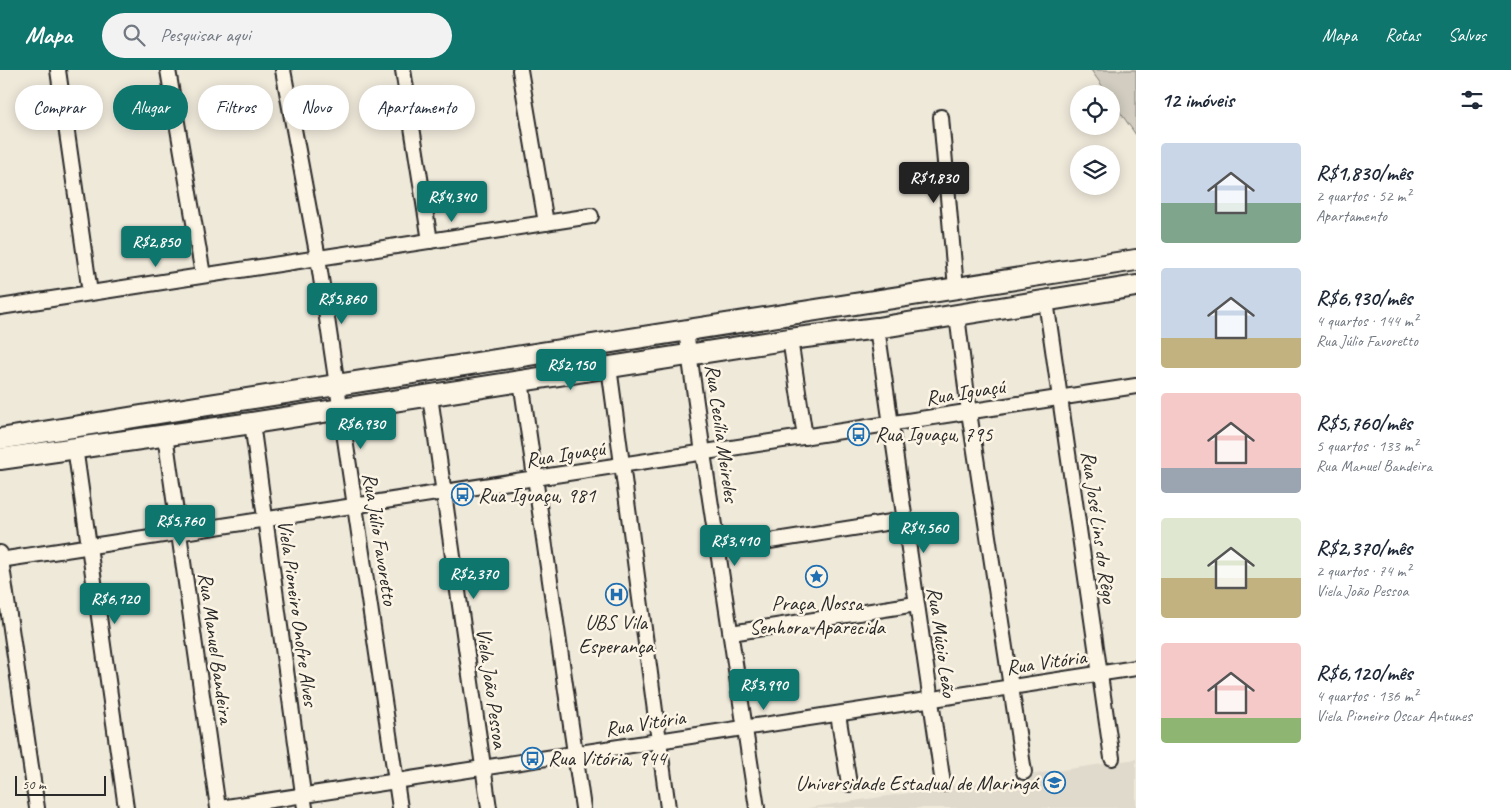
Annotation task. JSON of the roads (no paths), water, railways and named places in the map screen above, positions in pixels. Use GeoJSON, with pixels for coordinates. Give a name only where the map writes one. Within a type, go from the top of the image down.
{"type":"FeatureCollection","features":[{"type":"Feature","properties":{"kind":"main road"},"geometry":{"type":"LineString","coordinates":[[0,439],[1136,260]]}},
{"type":"Feature","properties":{"kind":"main road"},"geometry":{"type":"LineString","coordinates":[[0,459],[340,410],[790,339],[877,328],[1136,286]]}},
{"type":"Feature","properties":{"kind":"street"},"geometry":{"type":"LineString","coordinates":[[58,70],[90,292]]}},
{"type":"Feature","properties":{"kind":"street"},"geometry":{"type":"LineString","coordinates":[[168,70],[203,275]]}},
{"type":"Feature","properties":{"kind":"street","name":"Rua Júlio Favoretto"},"geometry":{"type":"LineString","coordinates":[[283,70],[318,258],[400,808]]}},
{"type":"Feature","properties":{"kind":"street"},"geometry":{"type":"LineString","coordinates":[[403,70],[430,241]]}},
{"type":"Feature","properties":{"kind":"street"},"geometry":{"type":"LineString","coordinates":[[520,70],[546,222]]}},
{"type":"Feature","properties":{"kind":"street"},"geometry":{"type":"LineString","coordinates":[[941,117],[956,288]]}},
{"type":"Feature","properties":{"kind":"street"},"geometry":{"type":"LineString","coordinates":[[0,307],[591,216]]}},
{"type":"Feature","properties":{"kind":"street","name":"Rua José Lins do Rêgo"},"geometry":{"type":"LineString","coordinates":[[1046,301],[1112,758]]}},
{"type":"Feature","properties":{"kind":"street"},"geometry":{"type":"LineString","coordinates":[[956,315],[1024,772]]}},
{"type":"Feature","properties":{"kind":"street","name":"Rua Múcio Leão"},"geometry":{"type":"LineString","coordinates":[[877,328],[943,784]]}},
{"type":"Feature","properties":{"kind":"street","name":"Rua Cecília Meireles"},"geometry":{"type":"LineString","coordinates":[[686,331],[757,808]]}},
{"type":"Feature","properties":{"kind":"street"},"geometry":{"type":"LineString","coordinates":[[790,339],[805,437]]}},
{"type":"Feature","properties":{"kind":"street"},"geometry":{"type":"LineString","coordinates":[[609,367],[668,808]]}},
{"type":"Feature","properties":{"kind":"street"},"geometry":{"type":"LineString","coordinates":[[521,381],[583,808]]}},
{"type":"Feature","properties":{"kind":"street","name":"Rua Iguaçú"},"geometry":{"type":"LineString","coordinates":[[0,558],[90,547],[1136,386]]}},
{"type":"Feature","properties":{"kind":"street","name":"Viela João Pessoa"},"geometry":{"type":"LineString","coordinates":[[430,396],[489,808]]}},
{"type":"Feature","properties":{"kind":"street","name":"Viela Pioneiro Onofre Alves"},"geometry":{"type":"LineString","coordinates":[[252,423],[304,802]]}},
{"type":"Feature","properties":{"kind":"street","name":"Rua Manuel Bandeira"},"geometry":{"type":"LineString","coordinates":[[165,435],[219,808]]}},
{"type":"Feature","properties":{"kind":"street"},"geometry":{"type":"LineString","coordinates":[[75,447],[126,808]]}},
{"type":"Feature","properties":{"kind":"street"},"geometry":{"type":"LineString","coordinates":[[718,549],[904,520]]}},
{"type":"Feature","properties":{"kind":"street"},"geometry":{"type":"LineString","coordinates":[[0,558],[37,808]]}},
{"type":"Feature","properties":{"kind":"street"},"geometry":{"type":"LineString","coordinates":[[731,632],[916,604]]}},
{"type":"Feature","properties":{"kind":"street","name":"Rua Vitória"},"geometry":{"type":"LineString","coordinates":[[219,808],[304,802],[396,781],[1136,668]]}},
{"type":"Feature","properties":{"kind":"street"},"geometry":{"type":"LineString","coordinates":[[838,714],[849,784]]}},
{"type":"Feature","properties":{"kind":"place","name":"Rua Iguaçu, 795"},"geometry":{"type":"Point","coordinates":[859,434]}},
{"type":"Feature","properties":{"kind":"place","name":"Rua Iguaçu, 981"},"geometry":{"type":"Point","coordinates":[462,495]}},
{"type":"Feature","properties":{"kind":"place","name":"Praça Nossa Senhora Aparecida"},"geometry":{"type":"Point","coordinates":[817,576]}},
{"type":"Feature","properties":{"kind":"place","name":"UBS Vila Esperança"},"geometry":{"type":"Point","coordinates":[616,595]}},
{"type":"Feature","properties":{"kind":"place","name":"Rua Vitória, 944"},"geometry":{"type":"Point","coordinates":[532,758]}},
{"type":"Feature","properties":{"kind":"place","name":"Universidade Estadual de Maringá"},"geometry":{"type":"Point","coordinates":[1054,783]}}]}
